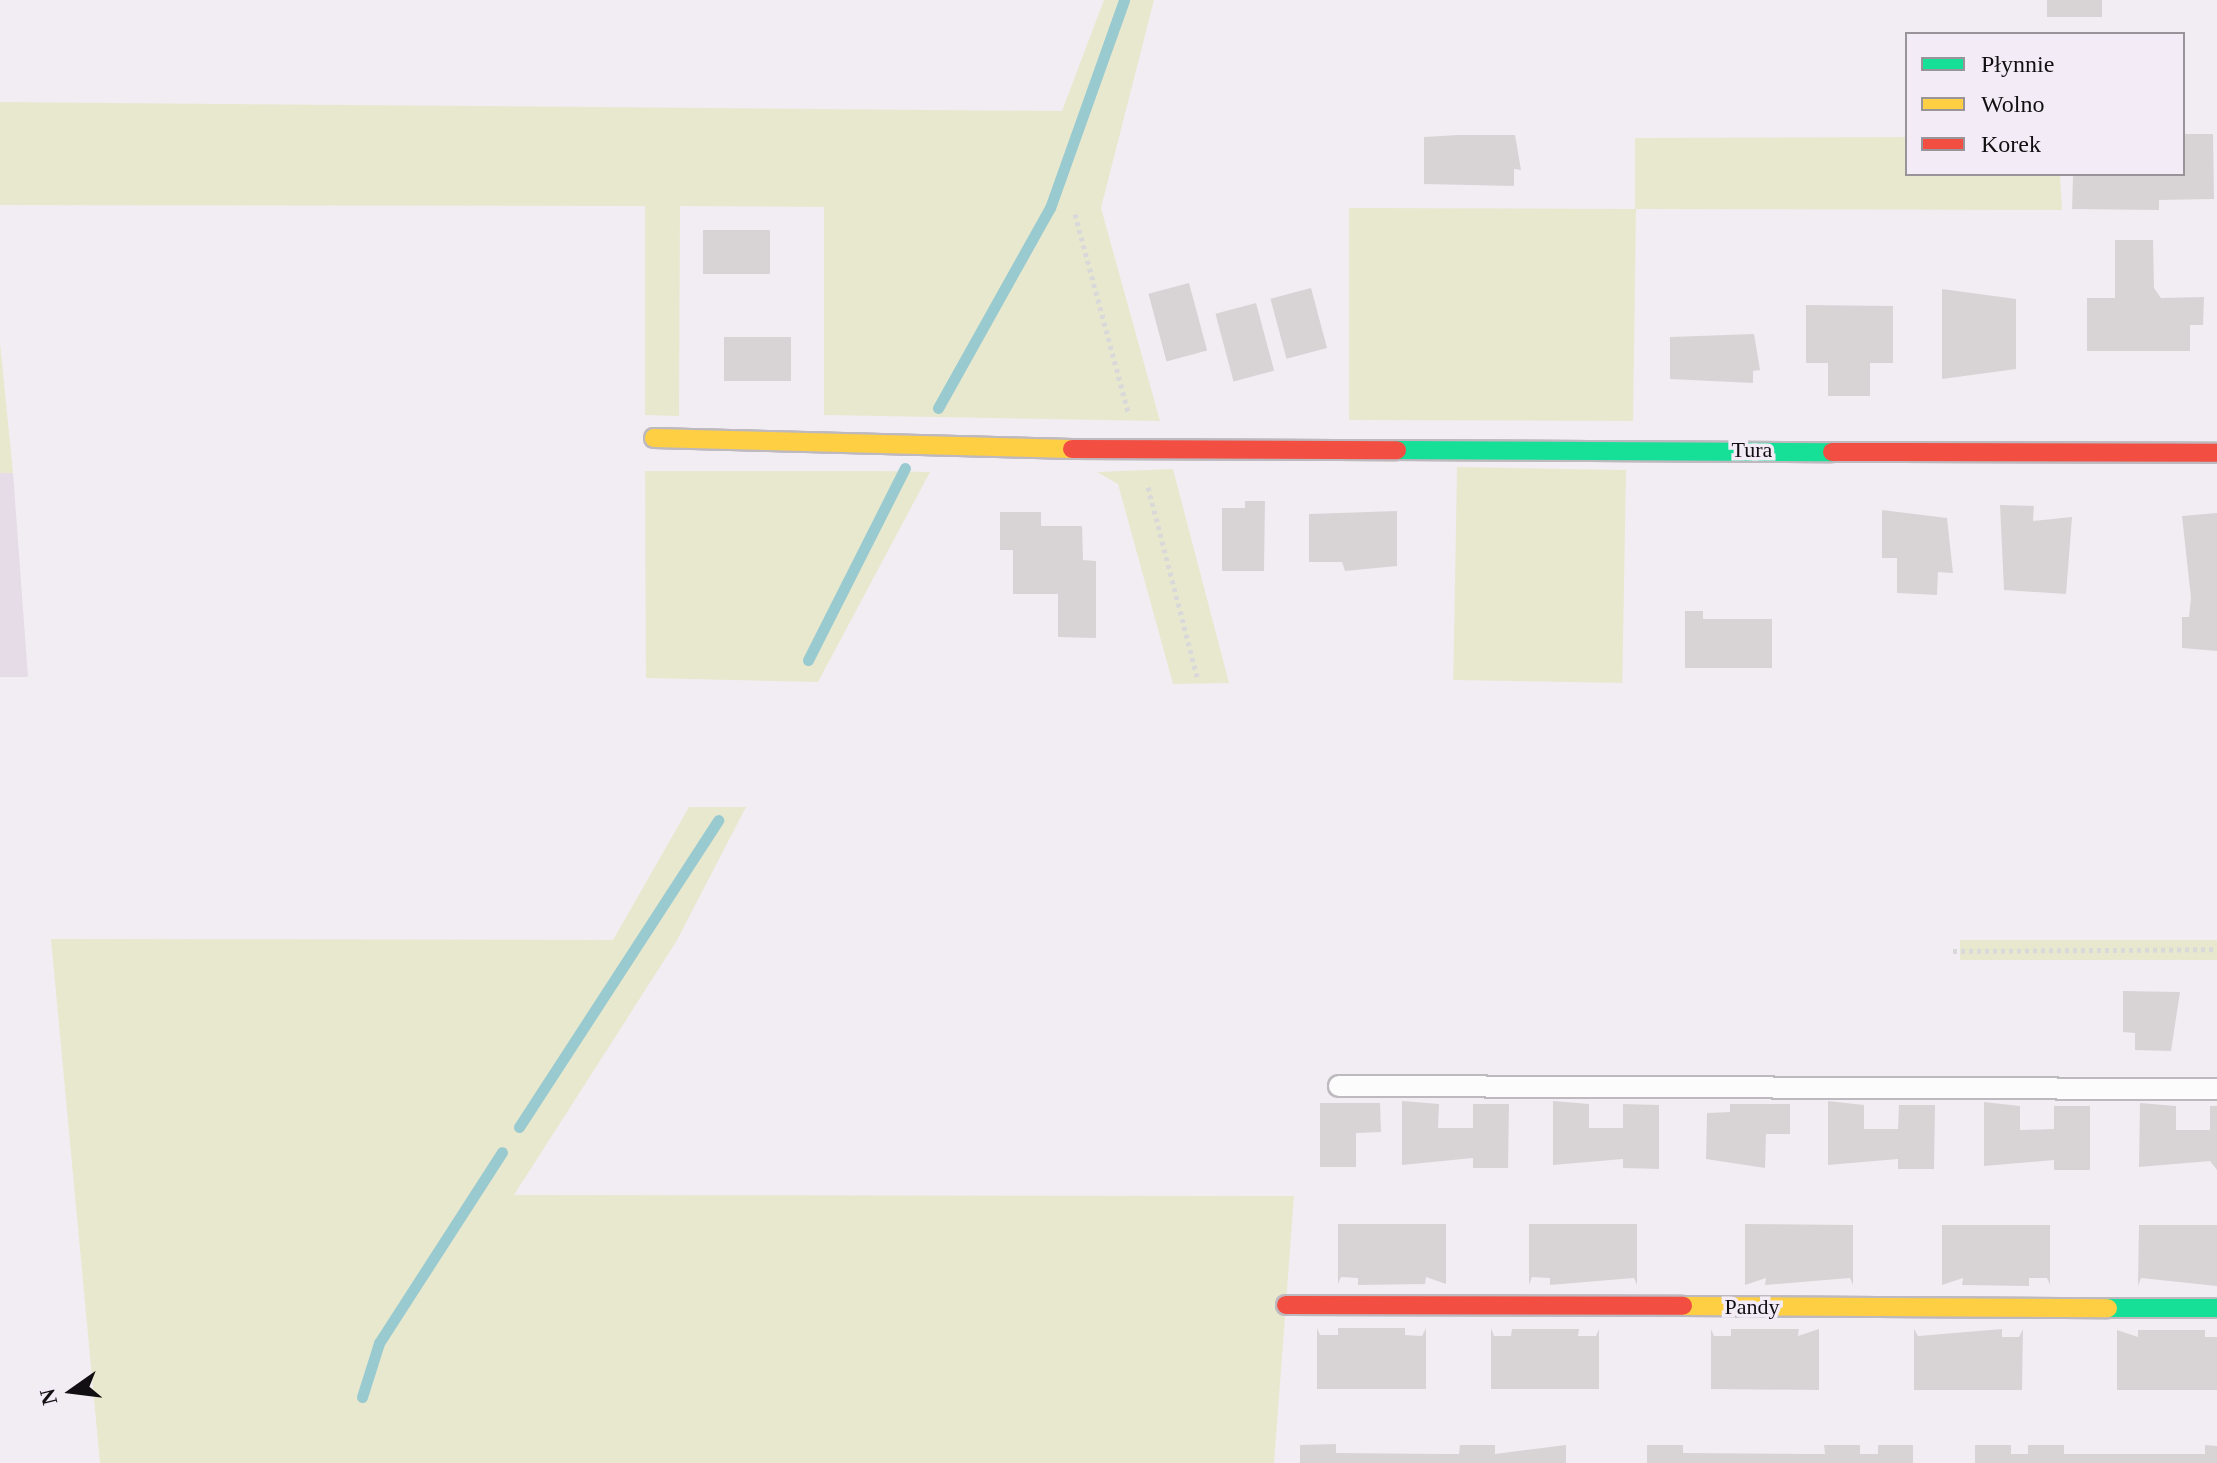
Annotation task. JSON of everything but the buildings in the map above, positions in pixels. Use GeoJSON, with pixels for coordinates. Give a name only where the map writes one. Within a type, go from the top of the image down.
{"type":"FeatureCollection","features":[{"type":"Feature","properties":{"kind":"street","name":"Tura"},"geometry":{"type":"LineString","coordinates":[[654,438],[1021,449],[1287,446],[2217,453]]}},
{"type":"Feature","properties":{"kind":"street","name":"Pandy"},"geometry":{"type":"LineString","coordinates":[[1286,1305],[2217,1308]]}},
{"type":"Feature","properties":{"kind":"lane"},"geometry":{"type":"LineString","coordinates":[[1339,1086],[2217,1089]]}},
{"type":"Feature","properties":{"kind":"path"},"geometry":{"type":"LineString","coordinates":[[1953,951],[2217,949]]}},
{"type":"Feature","properties":{"kind":"shaded area"},"geometry":{"type":"Polygon","coordinates":[[[0,473],[13,473],[28,677],[0,677],[0,473]]]}},
{"type":"Feature","properties":{"kind":"green space"},"geometry":{"type":"Polygon","coordinates":[[[1104,0],[1154,0],[1101,208],[1160,421],[824,415],[824,207],[680,206],[679,416],[645,415],[645,206],[0,205],[0,102],[1062,111],[1104,0]]]}},
{"type":"Feature","properties":{"kind":"green space"},"geometry":{"type":"Polygon","coordinates":[[[1905,137],[1905,176],[2060,176],[2062,210],[1636,209],[1633,421],[1349,420],[1349,208],[1635,209],[1635,138],[1905,137]]]}},
{"type":"Feature","properties":{"kind":"green space"},"geometry":{"type":"Polygon","coordinates":[[[0,343],[13,473],[0,473],[0,343]]]}},
{"type":"Feature","properties":{"kind":"green space"},"geometry":{"type":"Polygon","coordinates":[[[1457,467],[1626,470],[1622,683],[1453,680],[1457,467]]]}},
{"type":"Feature","properties":{"kind":"green space"},"geometry":{"type":"Polygon","coordinates":[[[1173,469],[1229,683],[1173,684],[1118,484],[1097,472],[1173,469]]]}},
{"type":"Feature","properties":{"kind":"green space"},"geometry":{"type":"Polygon","coordinates":[[[645,471],[930,472],[818,682],[646,678],[645,471]]]}},
{"type":"Feature","properties":{"kind":"green space"},"geometry":{"type":"Polygon","coordinates":[[[689,807],[746,807],[676,942],[514,1195],[1294,1196],[1274,1463],[100,1463],[51,939],[613,940],[689,807]]]}},
{"type":"Feature","properties":{"kind":"green space"},"geometry":{"type":"Polygon","coordinates":[[[1960,940],[2217,940],[2217,960],[1960,960],[1960,940]]]}},
{"type":"Feature","properties":{"kind":"waterway"},"geometry":{"type":"LineString","coordinates":[[938,408],[1050,208],[1124,0]]}},
{"type":"Feature","properties":{"kind":"waterway"},"geometry":{"type":"LineString","coordinates":[[808,660],[905,468]]}},
{"type":"Feature","properties":{"kind":"waterway"},"geometry":{"type":"LineString","coordinates":[[519,1127],[718,820]]}},
{"type":"Feature","properties":{"kind":"waterway"},"geometry":{"type":"LineString","coordinates":[[362,1397],[379,1343],[502,1152]]}},
{"type":"Feature","properties":{"kind":"traffic: fast"},"geometry":{"type":"LineString","coordinates":[[1397,450],[1832,452]]}},
{"type":"Feature","properties":{"kind":"traffic: fast"},"geometry":{"type":"LineString","coordinates":[[2108,1308],[2217,1308]]}},
{"type":"Feature","properties":{"kind":"traffic: slow"},"geometry":{"type":"LineString","coordinates":[[654,438],[1072,449]]}},
{"type":"Feature","properties":{"kind":"traffic: slow"},"geometry":{"type":"LineString","coordinates":[[1683,1306],[2108,1308]]}},
{"type":"Feature","properties":{"kind":"traffic: jam"},"geometry":{"type":"LineString","coordinates":[[1072,449],[1397,450]]}},
{"type":"Feature","properties":{"kind":"traffic: jam"},"geometry":{"type":"LineString","coordinates":[[1832,452],[2217,453]]}},
{"type":"Feature","properties":{"kind":"traffic: jam"},"geometry":{"type":"LineString","coordinates":[[1286,1305],[1683,1306]]}}]}
